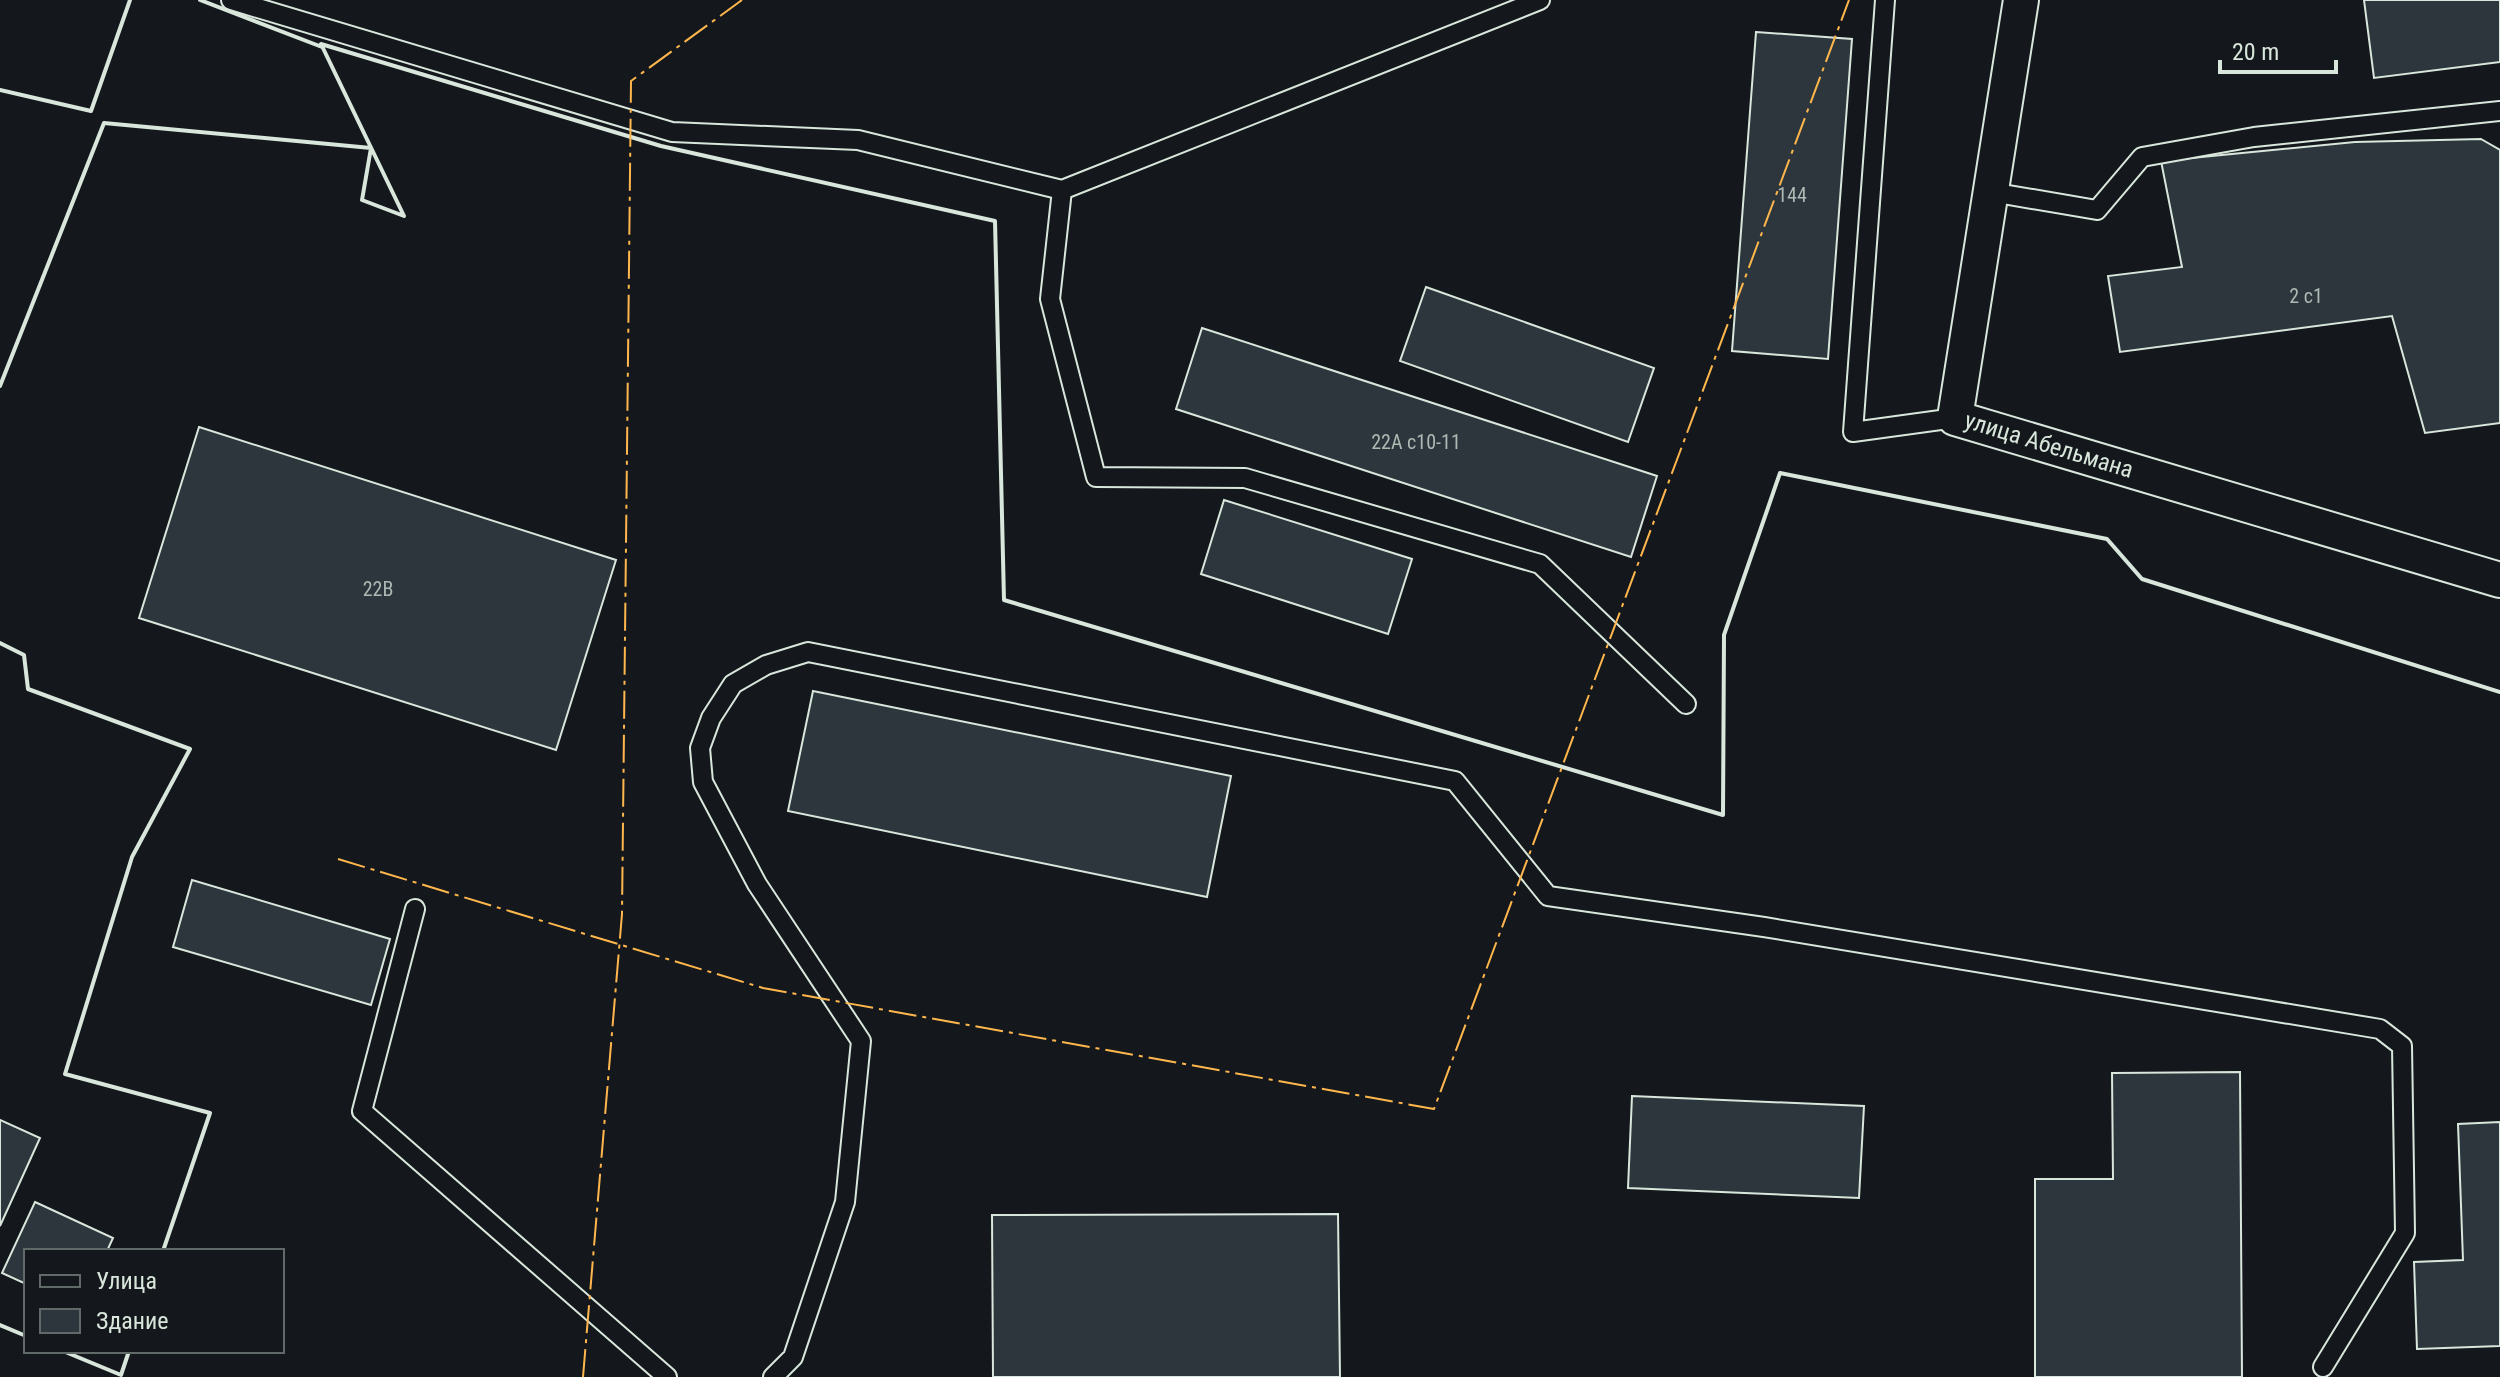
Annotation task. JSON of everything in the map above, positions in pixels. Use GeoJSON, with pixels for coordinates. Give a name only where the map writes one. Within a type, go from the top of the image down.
{"type":"FeatureCollection","features":[{"type":"Feature","properties":{"kind":"street","name":"улица Абельмана"},"geometry":{"type":"LineString","coordinates":[[2021,0],[1955,418],[2500,580]]}},
{"type":"Feature","properties":{"kind":"lane"},"geometry":{"type":"LineString","coordinates":[[231,0],[672,132],[858,140],[1062,190],[1540,0]]}},
{"type":"Feature","properties":{"kind":"lane"},"geometry":{"type":"LineString","coordinates":[[1885,0],[1853,432],[1955,418]]}},
{"type":"Feature","properties":{"kind":"lane"},"geometry":{"type":"LineString","coordinates":[[1991,192],[2097,210],[2142,157],[2254,137],[2500,111]]}},
{"type":"Feature","properties":{"kind":"lane"},"geometry":{"type":"LineString","coordinates":[[1062,190],[1050,299],[1096,477],[1245,478],[1540,564],[1686,704]]}},
{"type":"Feature","properties":{"kind":"lane"},"geometry":{"type":"LineString","coordinates":[[773,1377],[793,1357],[845,1202],[861,1041],[757,884],[703,782],[700,748],[711,718],[733,684],[766,665],[808,652],[1455,781],[1548,896],[1764,927],[2380,1029],[2402,1046],[2405,1233],[2323,1367]]}},
{"type":"Feature","properties":{"kind":"lane"},"geometry":{"type":"LineString","coordinates":[[415,909],[362,1111],[667,1377]]}},
{"type":"Feature","properties":{"kind":"building"},"geometry":{"type":"Polygon","coordinates":[[[2364,0],[2500,0],[2500,62],[2374,78],[2364,0]]]}},
{"type":"Feature","properties":{"kind":"building"},"geometry":{"type":"Polygon","coordinates":[[[1756,32],[1852,39],[1828,359],[1732,351],[1756,32]]]}},
{"type":"Feature","properties":{"kind":"building"},"geometry":{"type":"Polygon","coordinates":[[[2481,139],[2500,150],[2500,423],[2425,433],[2392,316],[2120,352],[2108,276],[2182,267],[2161,161],[2355,142],[2481,139]]]}},
{"type":"Feature","properties":{"kind":"building"},"geometry":{"type":"Polygon","coordinates":[[[1426,287],[1654,368],[1628,442],[1400,361],[1426,287]]]}},
{"type":"Feature","properties":{"kind":"building"},"geometry":{"type":"Polygon","coordinates":[[[1202,328],[1657,476],[1631,557],[1176,409],[1202,328]]]}},
{"type":"Feature","properties":{"kind":"building"},"geometry":{"type":"Polygon","coordinates":[[[199,427],[616,560],[556,750],[139,618],[199,427]]]}},
{"type":"Feature","properties":{"kind":"building"},"geometry":{"type":"Polygon","coordinates":[[[1224,500],[1412,559],[1388,634],[1201,574],[1224,500]]]}},
{"type":"Feature","properties":{"kind":"building"},"geometry":{"type":"Polygon","coordinates":[[[813,691],[1231,776],[1207,897],[788,811],[813,691]]]}},
{"type":"Feature","properties":{"kind":"building"},"geometry":{"type":"Polygon","coordinates":[[[192,880],[390,939],[371,1005],[173,947],[192,880]]]}},
{"type":"Feature","properties":{"kind":"building"},"geometry":{"type":"Polygon","coordinates":[[[2240,1072],[2242,1377],[2035,1377],[2035,1179],[2113,1179],[2112,1073],[2240,1072]]]}},
{"type":"Feature","properties":{"kind":"building"},"geometry":{"type":"Polygon","coordinates":[[[1632,1096],[1864,1106],[1859,1198],[1628,1188],[1632,1096]]]}},
{"type":"Feature","properties":{"kind":"building"},"geometry":{"type":"Polygon","coordinates":[[[0,1120],[40,1138],[0,1226],[0,1120]]]}},
{"type":"Feature","properties":{"kind":"building"},"geometry":{"type":"Polygon","coordinates":[[[2500,1122],[2500,1346],[2417,1349],[2414,1262],[2463,1260],[2458,1124],[2500,1122]]]}},
{"type":"Feature","properties":{"kind":"building"},"geometry":{"type":"Polygon","coordinates":[[[35,1202],[113,1238],[108,1249],[24,1249],[24,1283],[2,1273],[35,1202]]]}},
{"type":"Feature","properties":{"kind":"building"},"geometry":{"type":"Polygon","coordinates":[[[1338,1214],[1340,1377],[993,1377],[992,1215],[1338,1214]]]}},
{"type":"Feature","properties":{"kind":"wall"},"geometry":{"type":"LineString","coordinates":[[0,90],[91,111],[130,0]]}},
{"type":"Feature","properties":{"kind":"wall"},"geometry":{"type":"LineString","coordinates":[[200,0],[322,47]]}},
{"type":"Feature","properties":{"kind":"wall"},"geometry":{"type":"LineString","coordinates":[[0,386],[104,123],[371,148],[362,200],[404,216],[321,44],[661,146],[995,221],[1004,600],[1723,815],[1724,635],[1780,473],[2107,539],[2142,579],[2500,692]]}},
{"type":"Feature","properties":{"kind":"wall"},"geometry":{"type":"LineString","coordinates":[[0,643],[24,655],[28,689],[190,749],[132,857],[65,1074],[210,1113],[164,1249]]}},
{"type":"Feature","properties":{"kind":"wall"},"geometry":{"type":"LineString","coordinates":[[0,1325],[24,1335]]}},
{"type":"Feature","properties":{"kind":"wall"},"geometry":{"type":"LineString","coordinates":[[68,1353],[121,1375],[128,1353]]}},
{"type":"Feature","properties":{"kind":"power"},"geometry":{"type":"LineString","coordinates":[[583,1377],[622,914],[631,81],[742,0]]}},
{"type":"Feature","properties":{"kind":"power"},"geometry":{"type":"LineString","coordinates":[[338,859],[763,988],[1434,1109],[1849,0]]}}]}
